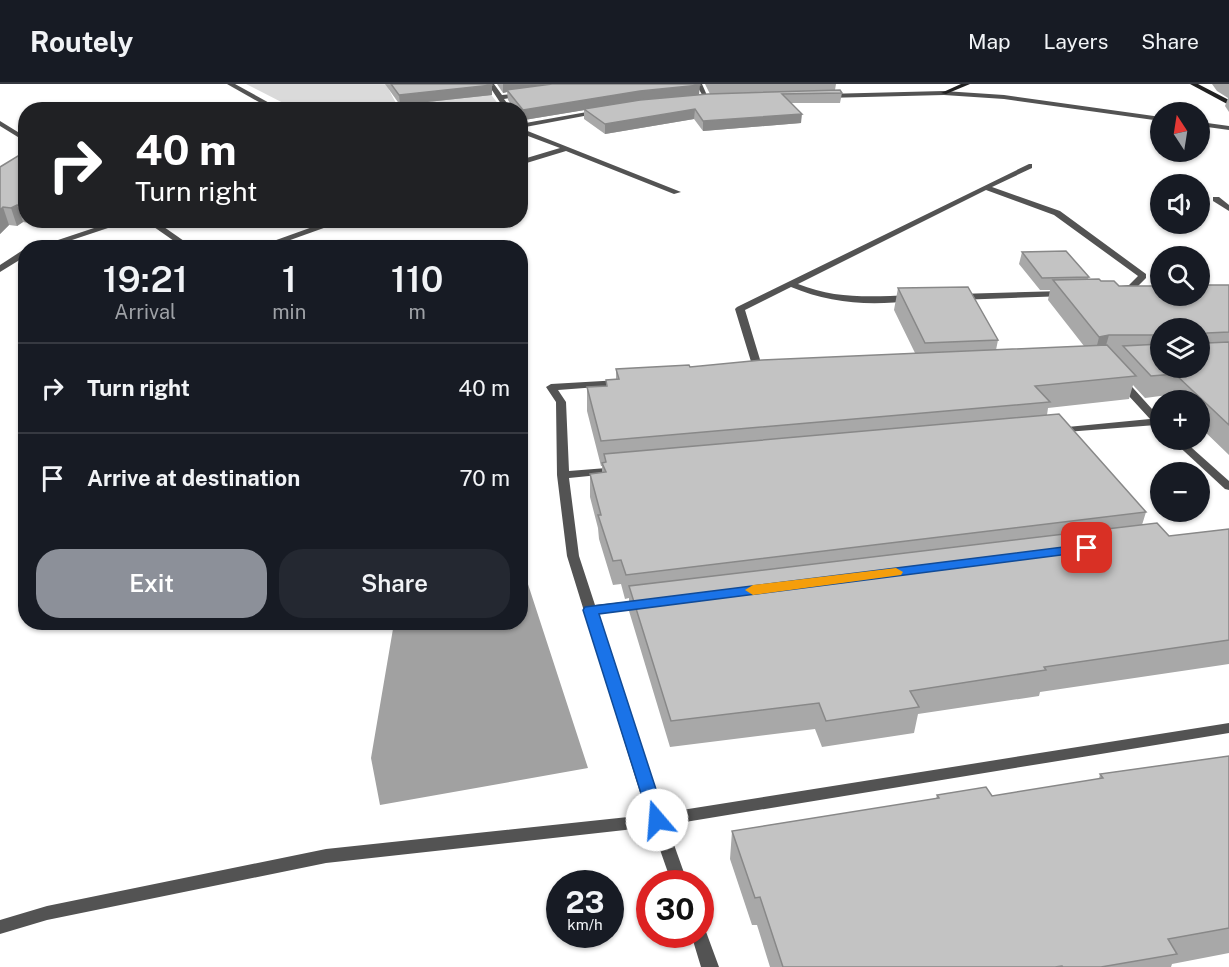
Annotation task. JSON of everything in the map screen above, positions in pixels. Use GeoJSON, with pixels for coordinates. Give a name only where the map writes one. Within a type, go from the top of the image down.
{"type":"FeatureCollection","features":[{"type":"Feature","properties":{"kind":"main road"},"geometry":{"type":"LineString","coordinates":[[945,93],[967,84]]}},
{"type":"Feature","properties":{"kind":"main road"},"geometry":{"type":"LineString","coordinates":[[1193,84],[1229,103]]}},
{"type":"Feature","properties":{"kind":"street"},"geometry":{"type":"LineString","coordinates":[[231,84],[264,102]]}},
{"type":"Feature","properties":{"kind":"street"},"geometry":{"type":"LineString","coordinates":[[491,84],[503,102]]}},
{"type":"Feature","properties":{"kind":"street"},"geometry":{"type":"LineString","coordinates":[[699,84],[707,99]]}},
{"type":"Feature","properties":{"kind":"street"},"geometry":{"type":"LineString","coordinates":[[500,97],[536,93]]}},
{"type":"Feature","properties":{"kind":"street"},"geometry":{"type":"LineString","coordinates":[[818,96],[945,93],[1004,97],[1150,117]]}},
{"type":"Feature","properties":{"kind":"street"},"geometry":{"type":"LineString","coordinates":[[696,100],[718,98]]}},
{"type":"Feature","properties":{"kind":"street"},"geometry":{"type":"LineString","coordinates":[[528,126],[607,111]]}},
{"type":"Feature","properties":{"kind":"street"},"geometry":{"type":"LineString","coordinates":[[0,123],[18,135]]}},
{"type":"Feature","properties":{"kind":"street"},"geometry":{"type":"LineString","coordinates":[[1210,125],[1229,128]]}},
{"type":"Feature","properties":{"kind":"street"},"geometry":{"type":"LineString","coordinates":[[528,131],[677,192]]}},
{"type":"Feature","properties":{"kind":"street"},"geometry":{"type":"LineString","coordinates":[[528,161],[568,148]]}},
{"type":"Feature","properties":{"kind":"street"},"geometry":{"type":"LineString","coordinates":[[760,377],[740,309],[987,189],[1029,166]]}},
{"type":"Feature","properties":{"kind":"street"},"geometry":{"type":"LineString","coordinates":[[987,189],[1057,213],[1143,276],[1132,287],[1102,292]]}},
{"type":"Feature","properties":{"kind":"street"},"geometry":{"type":"LineString","coordinates":[[1216,199],[1228,207]]}},
{"type":"Feature","properties":{"kind":"street"},"geometry":{"type":"LineString","coordinates":[[64,240],[102,228]]}},
{"type":"Feature","properties":{"kind":"street"},"geometry":{"type":"LineString","coordinates":[[160,228],[178,240]]}},
{"type":"Feature","properties":{"kind":"street"},"geometry":{"type":"LineString","coordinates":[[282,240],[318,228]]}},
{"type":"Feature","properties":{"kind":"street"},"geometry":{"type":"LineString","coordinates":[[0,269],[18,257]]}},
{"type":"Feature","properties":{"kind":"street"},"geometry":{"type":"LineString","coordinates":[[790,284],[815,296],[840,300],[920,298]]}},
{"type":"Feature","properties":{"kind":"street"},"geometry":{"type":"LineString","coordinates":[[943,298],[1070,294]]}},
{"type":"Feature","properties":{"kind":"street"},"geometry":{"type":"LineString","coordinates":[[1111,370],[1150,412]]}},
{"type":"Feature","properties":{"kind":"street"},"geometry":{"type":"LineString","coordinates":[[749,377],[772,376]]}},
{"type":"Feature","properties":{"kind":"street"},"geometry":{"type":"LineString","coordinates":[[633,383],[551,387],[561,402],[563,475],[573,556],[675,870]]}},
{"type":"Feature","properties":{"kind":"street"},"geometry":{"type":"LineString","coordinates":[[1039,433],[1150,424]]}},
{"type":"Feature","properties":{"kind":"street"},"geometry":{"type":"LineString","coordinates":[[1188,450],[1229,487]]}},
{"type":"Feature","properties":{"kind":"street"},"geometry":{"type":"LineString","coordinates":[[563,475],[634,469]]}},
{"type":"Feature","properties":{"kind":"street"},"geometry":{"type":"LineString","coordinates":[[591,610],[662,601]]}},
{"type":"Feature","properties":{"kind":"street"},"geometry":{"type":"LineString","coordinates":[[0,927],[47,913],[326,856],[657,820],[1229,728]]}},
{"type":"Feature","properties":{"kind":"street"},"geometry":{"type":"LineString","coordinates":[[704,948],[710,967]]}},
{"type":"Feature","properties":{"kind":"shaded area"},"geometry":{"type":"Polygon","coordinates":[[[246,84],[386,84],[395,102],[281,102],[246,84]]]}},
{"type":"Feature","properties":{"kind":"shaded area"},"geometry":{"type":"Polygon","coordinates":[[[483,84],[497,102],[432,102],[425,92],[483,84]]]}},
{"type":"Feature","properties":{"kind":"shaded area"},"geometry":{"type":"Polygon","coordinates":[[[528,584],[588,768],[380,805],[371,758],[393,630],[528,630],[528,584]]]}},
{"type":"Feature","properties":{"kind":"building"},"geometry":{"type":"Polygon","coordinates":[[[391,84],[491,84],[492,85],[399,95],[391,84]]]}},
{"type":"Feature","properties":{"kind":"building"},"geometry":{"type":"Polygon","coordinates":[[[552,84],[700,85],[640,91],[528,109],[528,102],[517,102],[507,90],[552,84]]]}},
{"type":"Feature","properties":{"kind":"building"},"geometry":{"type":"Polygon","coordinates":[[[840,90],[842,93],[782,94],[802,114],[703,121],[695,109],[605,124],[584,109],[640,100],[708,94],[840,90]]]}},
{"type":"Feature","properties":{"kind":"building"},"geometry":{"type":"Polygon","coordinates":[[[18,156],[18,205],[11,208],[3,207],[0,210],[0,167],[18,156]]]}},
{"type":"Feature","properties":{"kind":"building"},"geometry":{"type":"Polygon","coordinates":[[[1066,251],[1089,277],[1042,278],[1022,252],[1066,251]]]}},
{"type":"Feature","properties":{"kind":"building"},"geometry":{"type":"Polygon","coordinates":[[[1099,279],[1114,281],[1119,286],[1150,286],[1150,306],[1210,306],[1210,285],[1229,285],[1229,332],[1210,333],[1210,318],[1150,318],[1150,335],[1099,337],[1053,280],[1099,279]]]}},
{"type":"Feature","properties":{"kind":"building"},"geometry":{"type":"Polygon","coordinates":[[[968,287],[998,340],[925,343],[898,288],[968,287]]]}},
{"type":"Feature","properties":{"kind":"building"},"geometry":{"type":"Polygon","coordinates":[[[1229,342],[1229,425],[1210,407],[1210,390],[1192,390],[1179,378],[1210,378],[1210,343],[1229,342]]]}},
{"type":"Feature","properties":{"kind":"building"},"geometry":{"type":"Polygon","coordinates":[[[1107,345],[1136,376],[1035,386],[1050,402],[601,441],[587,387],[607,386],[606,380],[619,379],[616,369],[689,365],[690,367],[762,360],[1107,345]]]}},
{"type":"Feature","properties":{"kind":"building"},"geometry":{"type":"Polygon","coordinates":[[[1150,345],[1150,375],[1123,346],[1150,345]]]}},
{"type":"Feature","properties":{"kind":"building"},"geometry":{"type":"Polygon","coordinates":[[[1059,414],[1146,512],[626,575],[621,560],[613,561],[598,515],[601,515],[590,474],[606,472],[602,463],[606,462],[604,454],[1059,414]]]}},
{"type":"Feature","properties":{"kind":"building"},"geometry":{"type":"Polygon","coordinates":[[[1157,523],[1169,536],[1229,529],[1229,640],[1044,667],[1046,670],[910,691],[919,707],[826,721],[819,703],[671,721],[629,586],[1157,523]]]}},
{"type":"Feature","properties":{"kind":"building"},"geometry":{"type":"Polygon","coordinates":[[[1229,756],[1229,928],[1168,939],[1177,954],[1101,967],[783,967],[760,897],[755,898],[732,831],[939,798],[937,795],[986,787],[992,796],[1103,778],[1100,774],[1229,756]]]}},
{"type":"Feature","properties":{"kind":"slow traffic"},"geometry":{"type":"LineString","coordinates":[[753,590],[896,572]]}},
{"type":"Feature","properties":{"kind":"route"},"geometry":{"type":"LineString","coordinates":[[657,820],[591,610],[1087,548]]}}]}
